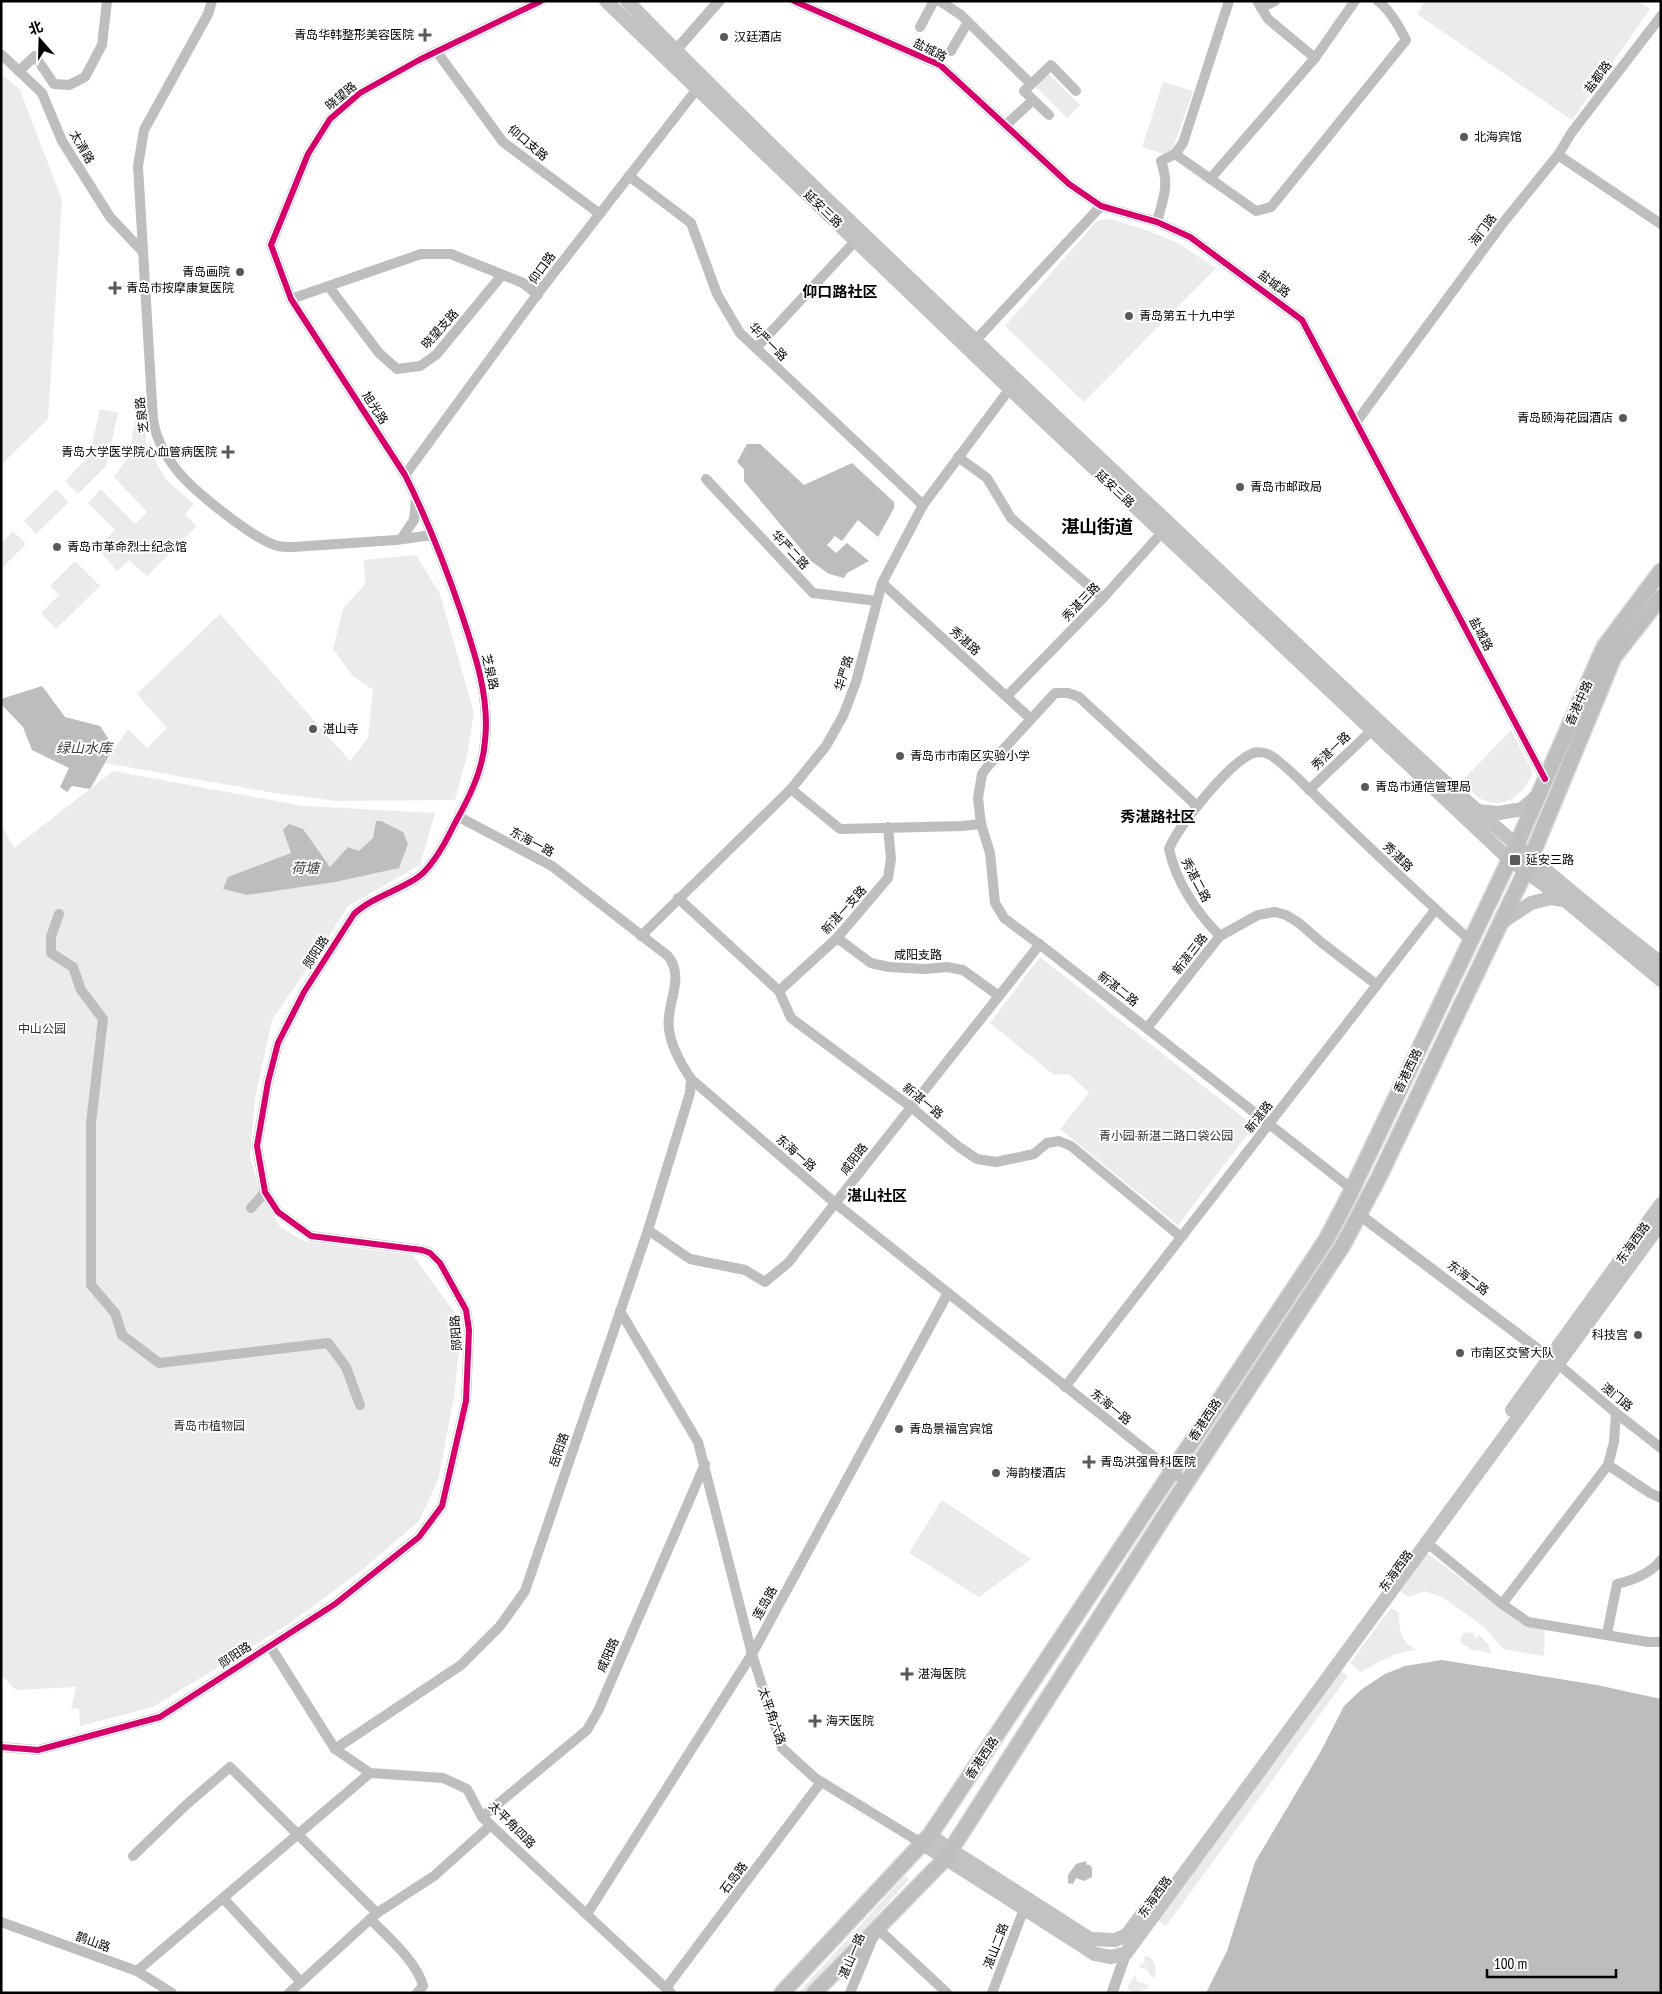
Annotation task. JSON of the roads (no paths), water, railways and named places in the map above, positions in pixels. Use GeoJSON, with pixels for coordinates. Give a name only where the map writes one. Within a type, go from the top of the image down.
{"type":"FeatureCollection","features":[{"type":"Feature","properties":{"kind":"main road","name":"延安三路"},"geometry":{"type":"LineString","coordinates":[[606,1],[671,56],[1012,384],[1166,528],[1477,811],[1512,853],[1525,872],[1565,900],[1661,980]]}},
{"type":"Feature","properties":{"kind":"main road","name":"延安三路"},"geometry":{"type":"LineString","coordinates":[[627,1],[671,56]]}},
{"type":"Feature","properties":{"kind":"main road","name":"延安三路"},"geometry":{"type":"LineString","coordinates":[[860,236],[975,341],[1012,384]]}},
{"type":"Feature","properties":{"kind":"main road","name":"延安三路"},"geometry":{"type":"LineString","coordinates":[[1166,528],[1371,731],[1512,853],[1531,858],[1609,924],[1661,963]]}},
{"type":"Feature","properties":{"kind":"main road","name":"香港中路"},"geometry":{"type":"LineString","coordinates":[[1512,853],[1604,647],[1661,571]]}},
{"type":"Feature","properties":{"kind":"main road","name":"香港中路"},"geometry":{"type":"LineString","coordinates":[[1531,858],[1614,658],[1661,597]]}},
{"type":"Feature","properties":{"kind":"main road"},"geometry":{"type":"LineString","coordinates":[[1477,811],[1499,813],[1522,809],[1538,795]]}},
{"type":"Feature","properties":{"kind":"main road","name":"香港西路"},"geometry":{"type":"LineString","coordinates":[[782,1993],[927,1840],[1326,1240],[1512,853]]}},
{"type":"Feature","properties":{"kind":"main road","name":"香港西路"},"geometry":{"type":"LineString","coordinates":[[814,1993],[948,1855],[1186,1482],[1343,1245],[1360,1215],[1531,858]]}},
{"type":"Feature","properties":{"kind":"main road"},"geometry":{"type":"LineString","coordinates":[[1501,923],[1531,903],[1551,898],[1565,900]]}},
{"type":"Feature","properties":{"kind":"main road","name":"东海西路"},"geometry":{"type":"LineString","coordinates":[[1126,1953],[1426,1542],[1661,1204]]}},
{"type":"Feature","properties":{"kind":"main road","name":"东海西路"},"geometry":{"type":"LineString","coordinates":[[948,1855],[1090,1938],[1115,1940],[1127,1935],[1403,1561],[1554,1360],[1661,1223]]}},
{"type":"Feature","properties":{"kind":"main road"},"geometry":{"type":"LineString","coordinates":[[927,1840],[1024,1909],[1095,1954],[1111,1957],[1126,1953]]}},
{"type":"Feature","properties":{"kind":"street"},"geometry":{"type":"LineString","coordinates":[[19,71],[35,56],[54,84],[69,85],[85,77],[102,45],[107,1]]}},
{"type":"Feature","properties":{"kind":"street","name":"芝泉路"},"geometry":{"type":"LineString","coordinates":[[212,1],[208,14],[144,130],[138,166],[154,430],[181,475],[227,516],[266,541],[278,546],[294,547],[432,535],[445,564],[475,656],[485,697],[485,742],[477,776],[458,817]]}},
{"type":"Feature","properties":{"kind":"street","name":"晓望路"},"geometry":{"type":"LineString","coordinates":[[291,299],[272,244],[308,154],[330,119],[360,93],[419,60],[541,1]]}},
{"type":"Feature","properties":{"kind":"street"},"geometry":{"type":"LineString","coordinates":[[671,56],[720,1]]}},
{"type":"Feature","properties":{"kind":"street","name":"盐城路"},"geometry":{"type":"LineString","coordinates":[[794,1],[940,64],[1069,184],[1101,206],[1157,222],[1190,238],[1302,320],[1545,779]]}},
{"type":"Feature","properties":{"kind":"street"},"geometry":{"type":"LineString","coordinates":[[920,27],[934,1]]}},
{"type":"Feature","properties":{"kind":"street"},"geometry":{"type":"LineString","coordinates":[[940,1],[968,22],[1032,84]]}},
{"type":"Feature","properties":{"kind":"street"},"geometry":{"type":"LineString","coordinates":[[1157,222],[1166,186],[1161,161],[1175,154],[1184,143],[1229,1]]}},
{"type":"Feature","properties":{"kind":"street"},"geometry":{"type":"LineString","coordinates":[[1275,1],[1259,5],[1268,19],[1315,58]]}},
{"type":"Feature","properties":{"kind":"street"},"geometry":{"type":"LineString","coordinates":[[1210,179],[1315,58],[1355,1]]}},
{"type":"Feature","properties":{"kind":"street"},"geometry":{"type":"LineString","coordinates":[[1175,154],[1256,211],[1271,207],[1406,40],[1400,28],[1378,1]]}},
{"type":"Feature","properties":{"kind":"street","name":"盐都路"},"geometry":{"type":"LineString","coordinates":[[1558,155],[1572,132],[1661,16]]}},
{"type":"Feature","properties":{"kind":"street"},"geometry":{"type":"LineString","coordinates":[[950,50],[968,22]]}},
{"type":"Feature","properties":{"kind":"street","name":"仰口支路"},"geometry":{"type":"LineString","coordinates":[[437,52],[503,142],[600,214]]}},
{"type":"Feature","properties":{"kind":"street","name":"太清路"},"geometry":{"type":"LineString","coordinates":[[1,54],[42,93],[62,141],[110,217],[143,252]]}},
{"type":"Feature","properties":{"kind":"street"},"geometry":{"type":"LineString","coordinates":[[1050,115],[1024,90],[1051,65],[1076,91]]}},
{"type":"Feature","properties":{"kind":"street","name":"仰口路"},"geometry":{"type":"LineString","coordinates":[[405,475],[538,295],[700,84]]}},
{"type":"Feature","properties":{"kind":"street"},"geometry":{"type":"LineString","coordinates":[[1006,125],[1034,100]]}},
{"type":"Feature","properties":{"kind":"street"},"geometry":{"type":"LineString","coordinates":[[1558,155],[1661,224]]}},
{"type":"Feature","properties":{"kind":"street","name":"海门路"},"geometry":{"type":"LineString","coordinates":[[1357,421],[1503,223],[1558,155]]}},
{"type":"Feature","properties":{"kind":"street","name":"华严一路"},"geometry":{"type":"LineString","coordinates":[[629,176],[691,223],[718,294],[740,333],[923,505]]}},
{"type":"Feature","properties":{"kind":"street"},"geometry":{"type":"LineString","coordinates":[[975,341],[1101,206]]}},
{"type":"Feature","properties":{"kind":"street"},"geometry":{"type":"LineString","coordinates":[[756,348],[860,236]]}},
{"type":"Feature","properties":{"kind":"street"},"geometry":{"type":"LineString","coordinates":[[291,299],[422,254],[451,254],[523,283],[538,295]]}},
{"type":"Feature","properties":{"kind":"street","name":"晓望支路"},"geometry":{"type":"LineString","coordinates":[[329,287],[379,353],[397,369],[420,366],[436,355],[502,275]]}},
{"type":"Feature","properties":{"kind":"street","name":"旭光路"},"geometry":{"type":"LineString","coordinates":[[291,299],[405,475],[432,535]]}},
{"type":"Feature","properties":{"kind":"street","name":"华严路"},"geometry":{"type":"LineString","coordinates":[[641,936],[791,789],[826,746],[843,716],[856,682],[882,583],[923,505],[1012,384]]}},
{"type":"Feature","properties":{"kind":"street"},"geometry":{"type":"LineString","coordinates":[[958,457],[987,478],[1011,518],[1103,598]]}},
{"type":"Feature","properties":{"kind":"street","name":"华严二路"},"geometry":{"type":"LineString","coordinates":[[706,478],[813,592],[877,601]]}},
{"type":"Feature","properties":{"kind":"street"},"geometry":{"type":"LineString","coordinates":[[402,539],[414,520],[416,496]]}},
{"type":"Feature","properties":{"kind":"street","name":"秀湛三路"},"geometry":{"type":"LineString","coordinates":[[1007,696],[1103,598],[1166,528]]}},
{"type":"Feature","properties":{"kind":"street","name":"秀湛路"},"geometry":{"type":"LineString","coordinates":[[882,583],[1031,719]]}},
{"type":"Feature","properties":{"kind":"street","name":"新湛二路"},"geometry":{"type":"LineString","coordinates":[[1197,806],[1079,697],[1068,693],[1055,694],[982,774],[978,798],[981,824],[990,853],[995,903],[1004,918],[1040,944],[1352,1189]]}},
{"type":"Feature","properties":{"kind":"street","name":"秀湛一路"},"geometry":{"type":"LineString","coordinates":[[1310,790],[1371,731]]}},
{"type":"Feature","properties":{"kind":"street","name":"秀湛路"},"geometry":{"type":"LineString","coordinates":[[1197,806],[1238,762],[1254,752],[1269,754],[1310,790],[1435,910],[1471,941]]}},
{"type":"Feature","properties":{"kind":"street"},"geometry":{"type":"LineString","coordinates":[[791,789],[840,829],[981,824]]}},
{"type":"Feature","properties":{"kind":"street","name":"秀湛二路"},"geometry":{"type":"LineString","coordinates":[[1197,806],[1176,834],[1169,849],[1172,861],[1186,890],[1206,922],[1220,936]]}},
{"type":"Feature","properties":{"kind":"street","name":"东海一路"},"geometry":{"type":"LineString","coordinates":[[458,817],[552,866],[668,956],[673,963],[676,977],[668,1027],[676,1052],[691,1079],[835,1203],[1171,1472],[1186,1482]]}},
{"type":"Feature","properties":{"kind":"street","name":"郧阳路"},"geometry":{"type":"LineString","coordinates":[[1,1747],[38,1750],[160,1717],[336,1604],[419,1538],[442,1506],[466,1401],[469,1330],[468,1315],[462,1300],[440,1263],[430,1253],[422,1250],[311,1236],[278,1212],[265,1192],[257,1146],[268,1082],[278,1043],[304,992],[354,914],[365,904],[425,872],[442,849],[458,817]]}},
{"type":"Feature","properties":{"kind":"street","name":"新湛一支路"},"geometry":{"type":"LineString","coordinates":[[779,991],[837,938],[888,878],[891,859],[888,827]]}},
{"type":"Feature","properties":{"kind":"street","name":"新湛一路"},"geometry":{"type":"LineString","coordinates":[[678,898],[779,991],[791,1018],[911,1107],[959,1147],[977,1159],[996,1162],[1034,1154],[1047,1143],[1059,1141],[1071,1146],[1181,1238]]}},
{"type":"Feature","properties":{"kind":"street","name":"新湛路"},"geometry":{"type":"LineString","coordinates":[[1066,1387],[1435,910]]}},
{"type":"Feature","properties":{"kind":"street","name":"新湛三路"},"geometry":{"type":"LineString","coordinates":[[1147,1028],[1220,936],[1258,915],[1275,912],[1286,915],[1299,923],[1377,985]]}},
{"type":"Feature","properties":{"kind":"street"},"geometry":{"type":"LineString","coordinates":[[59,914],[50,937],[51,953],[73,967],[81,990],[103,1019],[91,1123],[90,1284],[115,1312],[122,1335],[159,1363],[328,1343],[346,1367],[360,1405]]}},
{"type":"Feature","properties":{"kind":"street","name":"咸阳支路"},"geometry":{"type":"LineString","coordinates":[[837,938],[871,962],[889,967],[925,969],[947,967],[963,970],[999,996]]}},
{"type":"Feature","properties":{"kind":"street","name":"咸阳路"},"geometry":{"type":"LineString","coordinates":[[648,1230],[690,1259],[742,1271],[745,1270],[765,1282],[788,1263],[1040,944]]}},
{"type":"Feature","properties":{"kind":"street","name":"岳阳路"},"geometry":{"type":"LineString","coordinates":[[335,1749],[461,1665],[500,1626],[525,1591],[648,1230],[690,1093],[691,1079]]}},
{"type":"Feature","properties":{"kind":"street"},"geometry":{"type":"LineString","coordinates":[[251,1208],[265,1192]]}},
{"type":"Feature","properties":{"kind":"street","name":"东海二路"},"geometry":{"type":"LineString","coordinates":[[1360,1215],[1554,1360]]}},
{"type":"Feature","properties":{"kind":"street","name":"莲岛路"},"geometry":{"type":"LineString","coordinates":[[587,1914],[752,1654],[948,1293]]}},
{"type":"Feature","properties":{"kind":"street","name":"太平角六路"},"geometry":{"type":"LineString","coordinates":[[620,1312],[698,1442],[752,1654],[782,1748],[821,1782],[899,1830],[927,1840]]}},
{"type":"Feature","properties":{"kind":"street","name":"澳门路"},"geometry":{"type":"LineString","coordinates":[[1554,1360],[1616,1413],[1661,1448]]}},
{"type":"Feature","properties":{"kind":"street"},"geometry":{"type":"LineString","coordinates":[[1502,1604],[1608,1465],[1614,1442],[1616,1413]]}},
{"type":"Feature","properties":{"kind":"street","name":"咸阳路"},"geometry":{"type":"LineString","coordinates":[[482,1817],[588,1730],[598,1711],[705,1464]]}},
{"type":"Feature","properties":{"kind":"street"},"geometry":{"type":"LineString","coordinates":[[1608,1465],[1650,1493],[1661,1498]]}},
{"type":"Feature","properties":{"kind":"street"},"geometry":{"type":"LineString","coordinates":[[1426,1542],[1502,1604],[1528,1622],[1648,1642],[1661,1642]]}},
{"type":"Feature","properties":{"kind":"street"},"geometry":{"type":"LineString","coordinates":[[1607,1634],[1617,1584],[1632,1580],[1655,1569],[1661,1560]]}},
{"type":"Feature","properties":{"kind":"street"},"geometry":{"type":"LineString","coordinates":[[137,1972],[370,1773],[335,1749],[270,1646]]}},
{"type":"Feature","properties":{"kind":"street"},"geometry":{"type":"LineString","coordinates":[[133,1856],[186,1805],[230,1767],[299,1834],[373,1916],[421,1977],[423,1986],[417,1993]]}},
{"type":"Feature","properties":{"kind":"street","name":"太平角四路"},"geometry":{"type":"LineString","coordinates":[[370,1773],[443,1778],[467,1789],[482,1817],[668,1990]]}},
{"type":"Feature","properties":{"kind":"street","name":"石岛路"},"geometry":{"type":"LineString","coordinates":[[668,1990],[821,1782]]}},
{"type":"Feature","properties":{"kind":"street"},"geometry":{"type":"LineString","coordinates":[[289,1993],[373,1916],[434,1876],[492,1825]]}},
{"type":"Feature","properties":{"kind":"street"},"geometry":{"type":"LineString","coordinates":[[223,1898],[301,1982]]}},
{"type":"Feature","properties":{"kind":"street","name":"湛山二路"},"geometry":{"type":"LineString","coordinates":[[992,1993],[1024,1909]]}},
{"type":"Feature","properties":{"kind":"street","name":"鹊山路"},"geometry":{"type":"LineString","coordinates":[[1,1922],[137,1972],[172,1993]]}},
{"type":"Feature","properties":{"kind":"street"},"geometry":{"type":"LineString","coordinates":[[878,1928],[947,1993]]}},
{"type":"Feature","properties":{"kind":"street","name":"湛山一路"},"geometry":{"type":"LineString","coordinates":[[850,1993],[878,1928]]}},
{"type":"Feature","properties":{"kind":"street"},"geometry":{"type":"LineString","coordinates":[[1112,1993],[1126,1953]]}},
{"type":"Feature","properties":{"kind":"water"},"geometry":{"type":"Polygon","coordinates":[[[747,444],[760,444],[804,485],[852,463],[894,502],[894,508],[878,537],[858,520],[842,541],[835,536],[827,545],[836,553],[847,543],[869,561],[847,573],[844,578],[829,574],[811,561],[744,481],[744,469],[737,462],[747,444]]]}},
{"type":"Feature","properties":{"kind":"water","name":"绿山水库"},"geometry":{"type":"Polygon","coordinates":[[[42,686],[65,717],[100,726],[114,747],[90,789],[72,786],[67,792],[60,787],[69,768],[32,750],[23,727],[1,704],[1,699],[42,686]]]}},
{"type":"Feature","properties":{"kind":"water","name":"荷塘"},"geometry":{"type":"Polygon","coordinates":[[[376,821],[381,821],[403,832],[408,844],[399,868],[335,882],[247,895],[223,889],[228,877],[291,853],[283,830],[289,824],[303,829],[330,867],[348,847],[359,851],[373,838],[376,821]]]}},
{"type":"Feature","properties":{"kind":"water"},"geometry":{"type":"Polygon","coordinates":[[[1442,1660],[1597,1685],[1661,1699],[1661,1993],[1206,1993],[1227,1951],[1255,1862],[1321,1751],[1344,1706],[1362,1689],[1385,1674],[1405,1666],[1442,1660]]]}},
{"type":"Feature","properties":{"kind":"water"},"geometry":{"type":"Polygon","coordinates":[[[1086,1861],[1087,1865],[1090,1865],[1092,1868],[1092,1877],[1084,1881],[1076,1878],[1073,1884],[1068,1883],[1068,1875],[1076,1864],[1086,1861]]]}},
{"type":"Feature","properties":{"kind":"place","name":"青岛华韩整形美容医院"},"geometry":{"type":"Point","coordinates":[425,35]}},
{"type":"Feature","properties":{"kind":"place","name":"汉廷酒店"},"geometry":{"type":"Point","coordinates":[724,37]}},
{"type":"Feature","properties":{"kind":"place","name":"北海宾馆"},"geometry":{"type":"Point","coordinates":[1464,137]}},
{"type":"Feature","properties":{"kind":"place","name":"青岛画院"},"geometry":{"type":"Point","coordinates":[240,272]}},
{"type":"Feature","properties":{"kind":"place","name":"青岛市按摩康复医院"},"geometry":{"type":"Point","coordinates":[115,288]}},
{"type":"Feature","properties":{"kind":"place","name":"青岛第五十九中学"},"geometry":{"type":"Point","coordinates":[1129,316]}},
{"type":"Feature","properties":{"kind":"place","name":"青岛颐海花园酒店"},"geometry":{"type":"Point","coordinates":[1623,418]}},
{"type":"Feature","properties":{"kind":"place","name":"青岛大学医学院心血管病医院"},"geometry":{"type":"Point","coordinates":[228,452]}},
{"type":"Feature","properties":{"kind":"place","name":"青岛市邮政局"},"geometry":{"type":"Point","coordinates":[1240,487]}},
{"type":"Feature","properties":{"kind":"place","name":"青岛市革命烈士纪念馆"},"geometry":{"type":"Point","coordinates":[57,547]}},
{"type":"Feature","properties":{"kind":"place","name":"湛山寺"},"geometry":{"type":"Point","coordinates":[313,729]}},
{"type":"Feature","properties":{"kind":"place","name":"青岛市市南区实验小学"},"geometry":{"type":"Point","coordinates":[900,756]}},
{"type":"Feature","properties":{"kind":"place","name":"青岛市通信管理局"},"geometry":{"type":"Point","coordinates":[1365,787]}},
{"type":"Feature","properties":{"kind":"place","name":"延安三路"},"geometry":{"type":"Point","coordinates":[1515,860]}},
{"type":"Feature","properties":{"kind":"place","name":"科技宫"},"geometry":{"type":"Point","coordinates":[1638,1335]}},
{"type":"Feature","properties":{"kind":"place","name":"市南区交警大队"},"geometry":{"type":"Point","coordinates":[1460,1353]}},
{"type":"Feature","properties":{"kind":"place","name":"青岛景福宫宾馆"},"geometry":{"type":"Point","coordinates":[899,1429]}},
{"type":"Feature","properties":{"kind":"place","name":"青岛洪强骨科医院"},"geometry":{"type":"Point","coordinates":[1089,1462]}},
{"type":"Feature","properties":{"kind":"place","name":"海韵楼酒店"},"geometry":{"type":"Point","coordinates":[996,1473]}},
{"type":"Feature","properties":{"kind":"place","name":"湛海医院"},"geometry":{"type":"Point","coordinates":[907,1674]}},
{"type":"Feature","properties":{"kind":"place","name":"海天医院"},"geometry":{"type":"Point","coordinates":[815,1721]}},
{"type":"Feature","properties":{"kind":"district","name":"仰口路社区"},"geometry":{"type":"Point","coordinates":[840,292]}},
{"type":"Feature","properties":{"kind":"district","name":"湛山街道"},"geometry":{"type":"Point","coordinates":[1097,527]}},
{"type":"Feature","properties":{"kind":"district","name":"秀湛路社区"},"geometry":{"type":"Point","coordinates":[1158,817]}},
{"type":"Feature","properties":{"kind":"district","name":"湛山社区"},"geometry":{"type":"Point","coordinates":[877,1196]}},
{"type":"Feature","properties":{"kind":"park label","name":"中山公园"},"geometry":{"type":"Point","coordinates":[42,1029]}},
{"type":"Feature","properties":{"kind":"park label","name":"青小园·新湛二路口袋公园"},"geometry":{"type":"Point","coordinates":[1166,1136]}},
{"type":"Feature","properties":{"kind":"park label","name":"青岛市植物园"},"geometry":{"type":"Point","coordinates":[209,1426]}}]}
